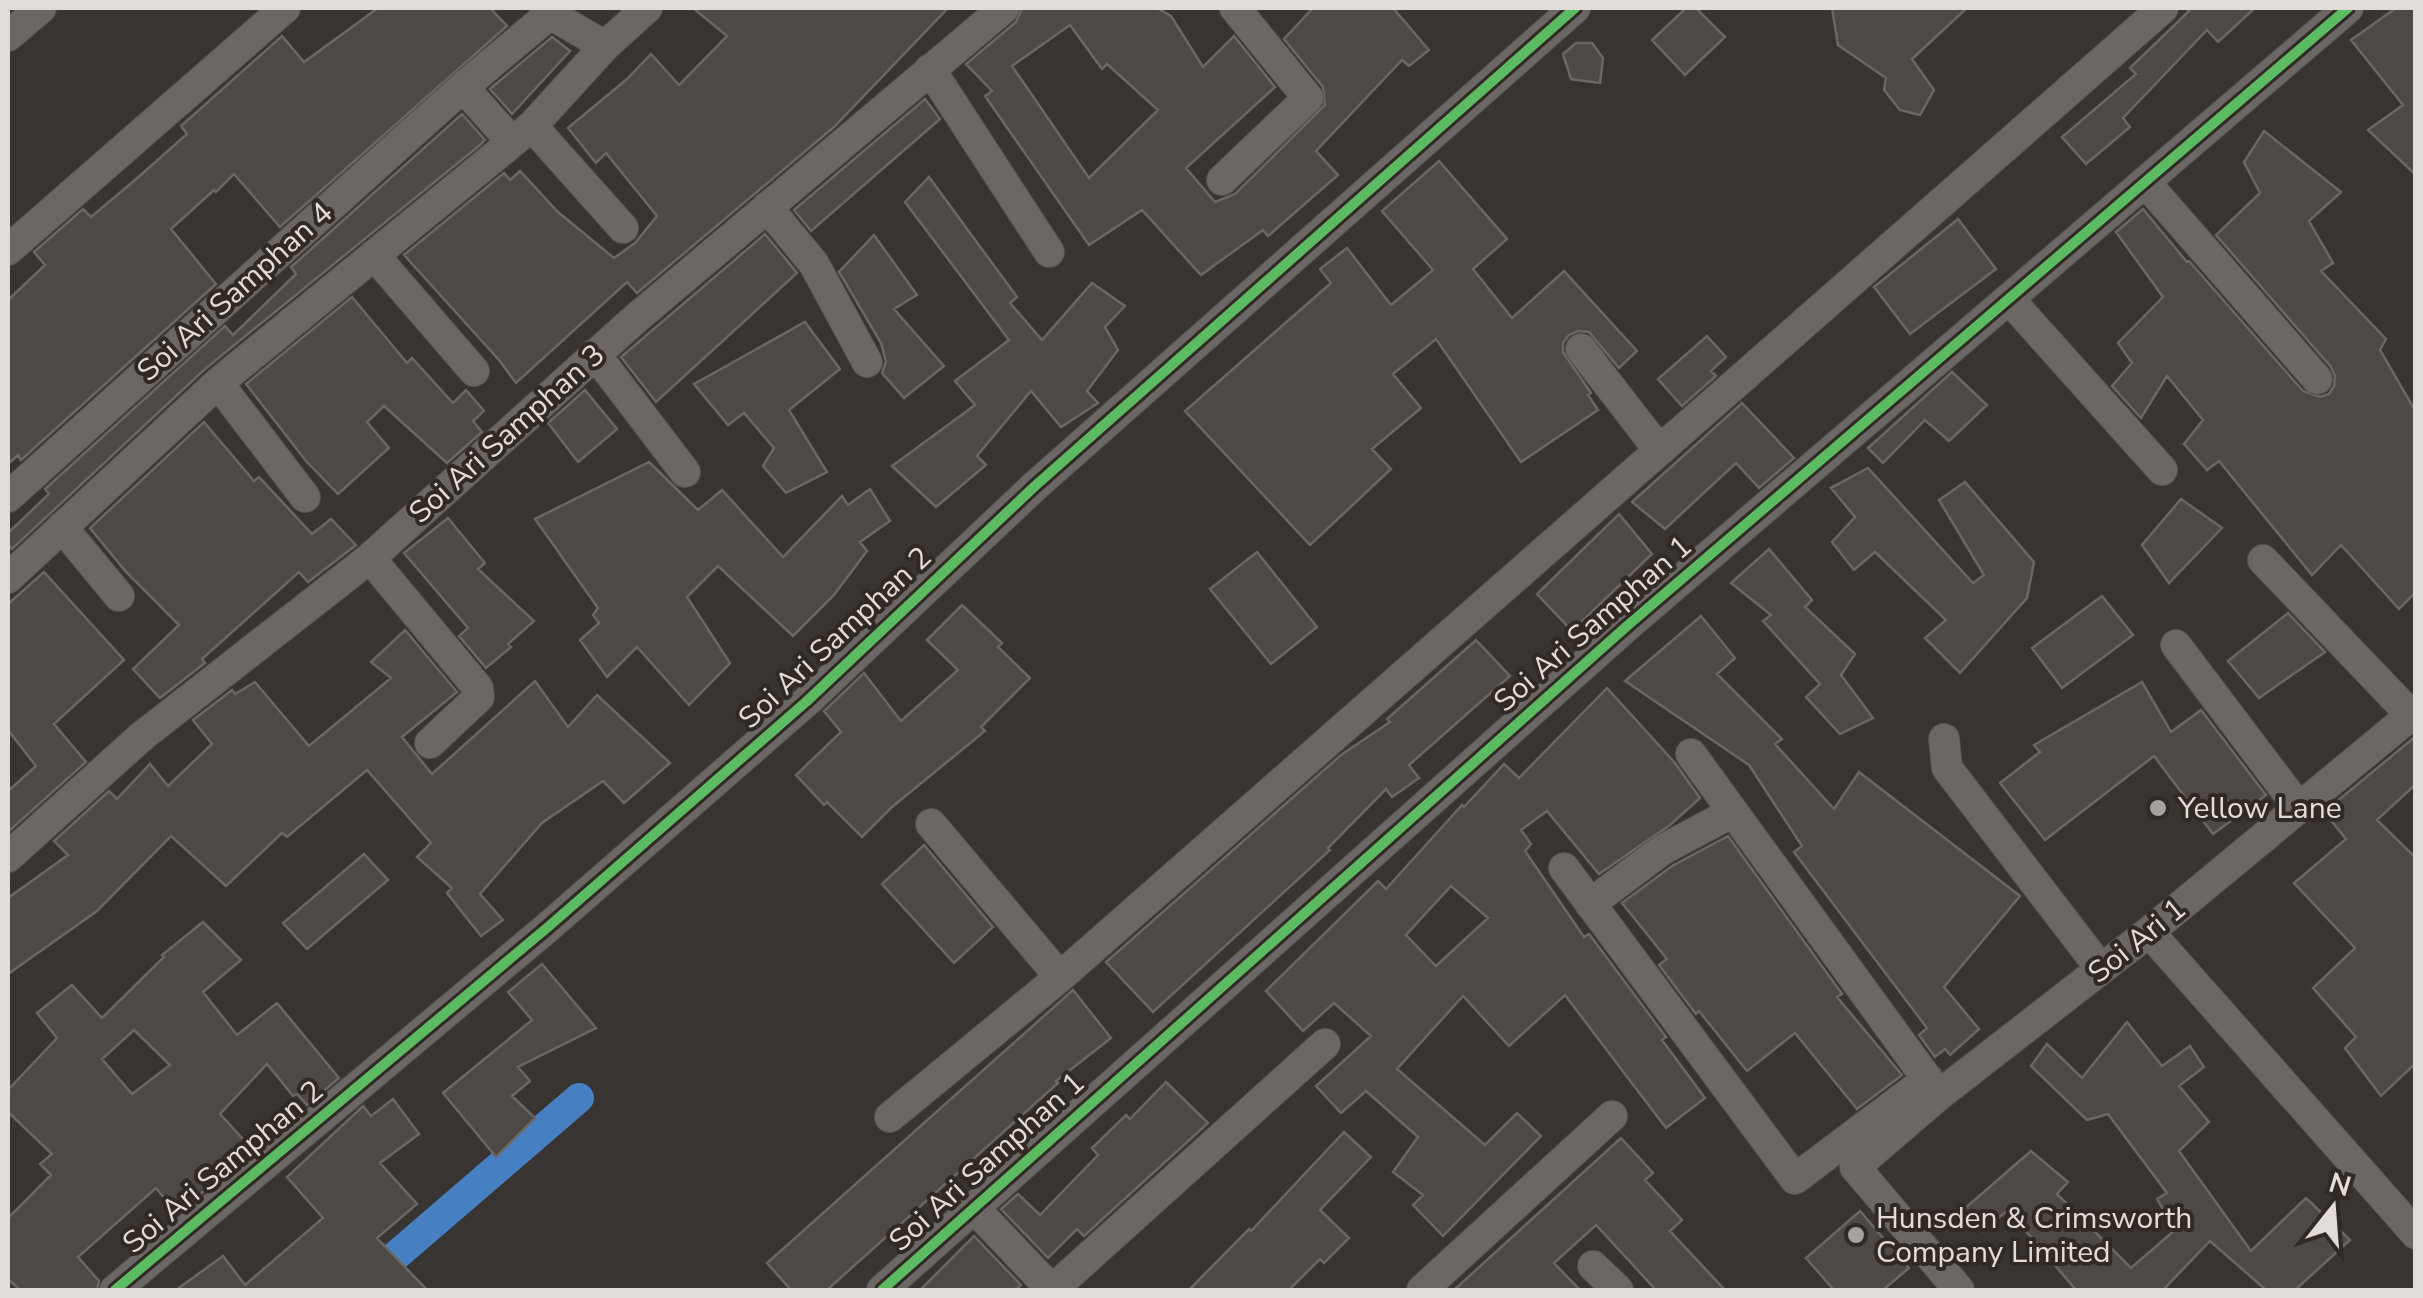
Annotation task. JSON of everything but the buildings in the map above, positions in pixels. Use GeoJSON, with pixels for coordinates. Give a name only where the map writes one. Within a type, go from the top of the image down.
{"type":"FeatureCollection","features":[{"type":"Feature","properties":{"kind":"street"},"geometry":{"type":"LineString","coordinates":[[8,36],[41,8]]}},
{"type":"Feature","properties":{"kind":"street"},"geometry":{"type":"LineString","coordinates":[[8,250],[285,8]]}},
{"type":"Feature","properties":{"kind":"street"},"geometry":{"type":"LineString","coordinates":[[8,578],[218,383],[522,134],[605,46],[647,8]]}},
{"type":"Feature","properties":{"kind":"street","name":"Soi Ari Samphan 3"},"geometry":{"type":"LineString","coordinates":[[8,857],[141,738],[370,558],[595,354],[1004,8]]}},
{"type":"Feature","properties":{"kind":"street"},"geometry":{"type":"LineString","coordinates":[[1222,180],[1308,98],[1235,8]]}},
{"type":"Feature","properties":{"kind":"street","name":"Soi Ari Samphan 2"},"geometry":{"type":"LineString","coordinates":[[116,1290],[548,927],[807,701],[1035,486],[1575,8]]}},
{"type":"Feature","properties":{"kind":"street"},"geometry":{"type":"LineString","coordinates":[[890,1116],[1060,978],[2163,8]]}},
{"type":"Feature","properties":{"kind":"street","name":"Soi Ari Samphan 1"},"geometry":{"type":"LineString","coordinates":[[882,1290],[1627,626],[2348,8]]}},
{"type":"Feature","properties":{"kind":"street","name":"Soi Ari Samphan 4"},"geometry":{"type":"LineString","coordinates":[[8,497],[550,14],[605,46]]}},
{"type":"Feature","properties":{"kind":"street"},"geometry":{"type":"LineString","coordinates":[[930,69],[1049,252]]}},
{"type":"Feature","properties":{"kind":"street"},"geometry":{"type":"LineString","coordinates":[[463,88],[522,134],[623,228]]}},
{"type":"Feature","properties":{"kind":"street"},"geometry":{"type":"LineString","coordinates":[[2145,182],[2317,378]]}},
{"type":"Feature","properties":{"kind":"street"},"geometry":{"type":"LineString","coordinates":[[767,207],[814,264],[868,362]]}},
{"type":"Feature","properties":{"kind":"street"},"geometry":{"type":"LineString","coordinates":[[374,255],[474,371]]}},
{"type":"Feature","properties":{"kind":"street"},"geometry":{"type":"LineString","coordinates":[[2009,298],[2162,470]]}},
{"type":"Feature","properties":{"kind":"street"},"geometry":{"type":"LineString","coordinates":[[1580,349],[1659,450]]}},
{"type":"Feature","properties":{"kind":"street"},"geometry":{"type":"LineString","coordinates":[[595,354],[686,472]]}},
{"type":"Feature","properties":{"kind":"street"},"geometry":{"type":"LineString","coordinates":[[218,383],[305,497]]}},
{"type":"Feature","properties":{"kind":"street"},"geometry":{"type":"LineString","coordinates":[[62,527],[119,596]]}},
{"type":"Feature","properties":{"kind":"street"},"geometry":{"type":"LineString","coordinates":[[370,558],[478,688],[479,697],[430,743]]}},
{"type":"Feature","properties":{"kind":"street"},"geometry":{"type":"LineString","coordinates":[[2263,560],[2414,713]]}},
{"type":"Feature","properties":{"kind":"street"},"geometry":{"type":"LineString","coordinates":[[2176,645],[2299,808]]}},
{"type":"Feature","properties":{"kind":"street","name":"Soi Ari 1"},"geometry":{"type":"LineString","coordinates":[[1959,1290],[1855,1167],[1899,1116],[2149,932],[2414,713]]}},
{"type":"Feature","properties":{"kind":"street"},"geometry":{"type":"LineString","coordinates":[[1944,740],[1946,768],[2101,969]]}},
{"type":"Feature","properties":{"kind":"street"},"geometry":{"type":"LineString","coordinates":[[1691,754],[1934,1088]]}},
{"type":"Feature","properties":{"kind":"street"},"geometry":{"type":"LineString","coordinates":[[1590,904],[1662,850],[1733,812]]}},
{"type":"Feature","properties":{"kind":"street"},"geometry":{"type":"LineString","coordinates":[[931,824],[1060,978]]}},
{"type":"Feature","properties":{"kind":"street"},"geometry":{"type":"LineString","coordinates":[[1564,868],[1795,1180],[1899,1116]]}},
{"type":"Feature","properties":{"kind":"street"},"geometry":{"type":"LineString","coordinates":[[2149,932],[2416,1234]]}},
{"type":"Feature","properties":{"kind":"street"},"geometry":{"type":"LineString","coordinates":[[974,1208],[1052,1290],[1325,1044]]}},
{"type":"Feature","properties":{"kind":"street"},"geometry":{"type":"LineString","coordinates":[[1422,1290],[1612,1116]]}},
{"type":"Feature","properties":{"kind":"street"},"geometry":{"type":"LineString","coordinates":[[1593,1266],[1618,1290]]}},
{"type":"Feature","properties":{"kind":"waterway"},"geometry":{"type":"LineString","coordinates":[[356,1290],[579,1098]]}},
{"type":"Feature","properties":{"kind":"cycle path"},"geometry":{"type":"LineString","coordinates":[[115,1290],[548,927],[807,701],[1035,486],[1575,8]]}},
{"type":"Feature","properties":{"kind":"cycle path"},"geometry":{"type":"LineString","coordinates":[[882,1290],[1627,626],[2348,8]]}},
{"type":"Feature","properties":{"kind":"place","name":"Yellow Lane"},"geometry":{"type":"Point","coordinates":[2158,808]}},
{"type":"Feature","properties":{"kind":"place","name":"Hunsden & Crimsworth Company Limited"},"geometry":{"type":"Point","coordinates":[1856,1235]}}]}
